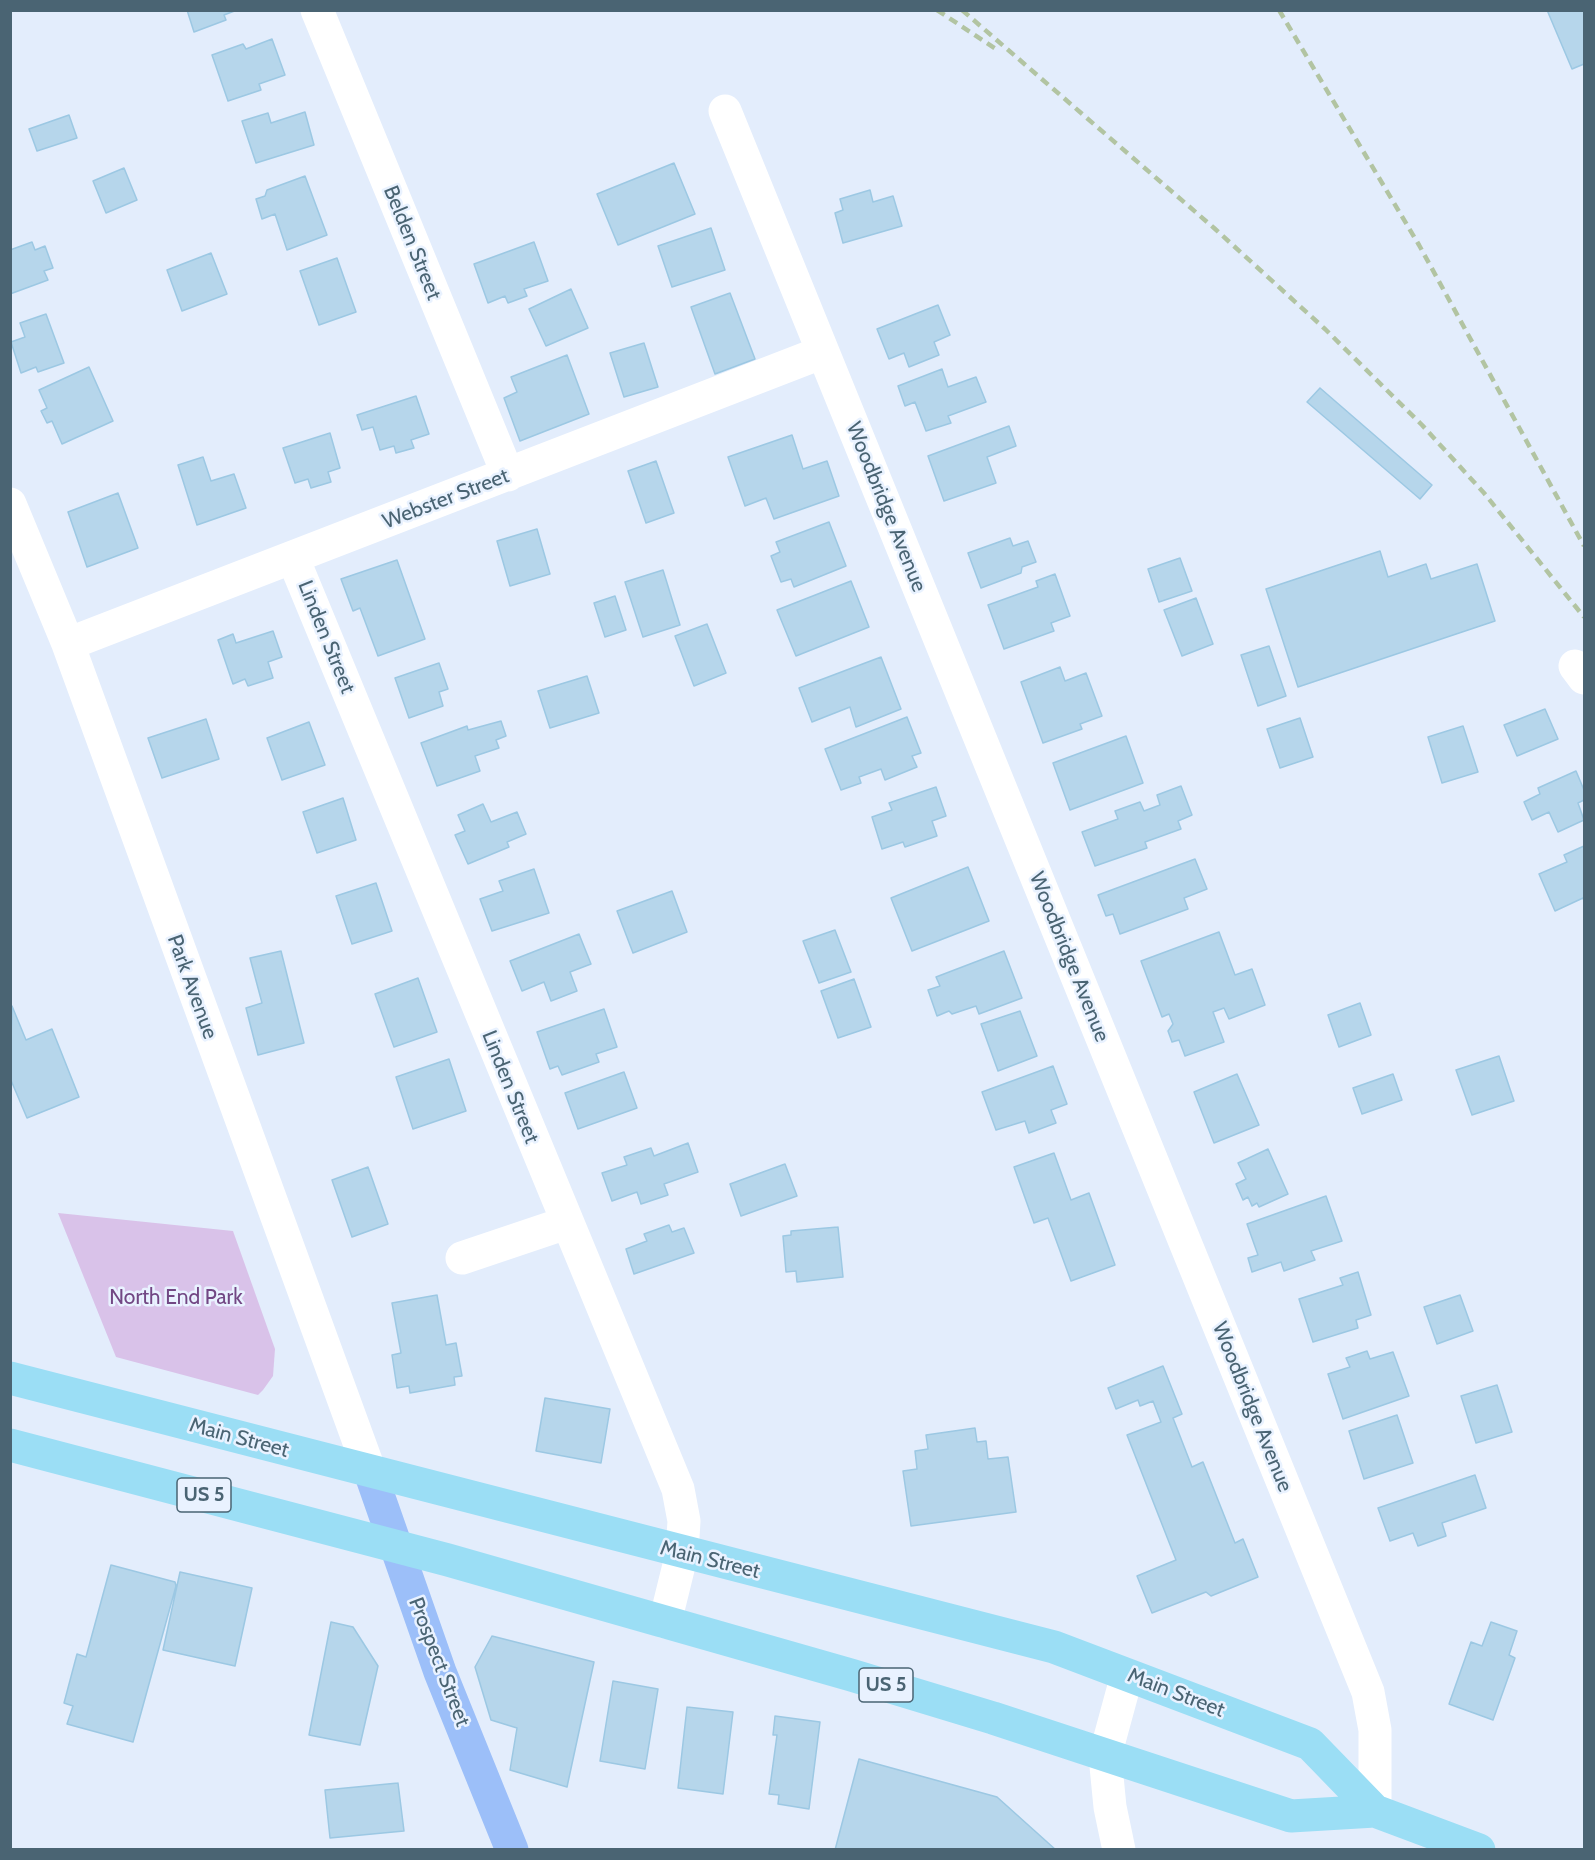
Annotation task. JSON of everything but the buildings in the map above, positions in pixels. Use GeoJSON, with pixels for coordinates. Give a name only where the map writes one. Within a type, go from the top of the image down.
{"type":"FeatureCollection","features":[{"type":"Feature","properties":{"kind":"highway","name":"Main Street"},"geometry":{"type":"LineString","coordinates":[[10,1378],[1054,1647],[1310,1744],[1375,1811]]}},
{"type":"Feature","properties":{"kind":"highway","name":"Main Street"},"geometry":{"type":"LineString","coordinates":[[10,1445],[396,1546],[930,1698],[1291,1816],[1375,1811],[1479,1850]]}},
{"type":"Feature","properties":{"kind":"main road","name":"Prospect Street"},"geometry":{"type":"LineString","coordinates":[[370,1472],[440,1672],[512,1850]]}},
{"type":"Feature","properties":{"kind":"street","name":"Belden Street"},"geometry":{"type":"LineString","coordinates":[[317,10],[508,475]]}},
{"type":"Feature","properties":{"kind":"street","name":"Woodbridge Avenue"},"geometry":{"type":"LineString","coordinates":[[725,111],[1368,1692],[1375,1730],[1375,1811]]}},
{"type":"Feature","properties":{"kind":"street","name":"Webster Street"},"geometry":{"type":"LineString","coordinates":[[68,644],[823,352]]}},
{"type":"Feature","properties":{"kind":"street","name":"Park Avenue"},"geometry":{"type":"LineString","coordinates":[[10,504],[68,644],[370,1472]]}},
{"type":"Feature","properties":{"kind":"street","name":"Linden Street"},"geometry":{"type":"LineString","coordinates":[[293,558],[566,1224],[678,1490],[684,1521],[682,1553],[665,1622]]}},
{"type":"Feature","properties":{"kind":"street"},"geometry":{"type":"LineString","coordinates":[[462,1257],[566,1224]]}},
{"type":"Feature","properties":{"kind":"street"},"geometry":{"type":"LineString","coordinates":[[1119,1850],[1110,1808],[1105,1756],[1127,1675]]}},
{"type":"Feature","properties":{"kind":"green space","name":"North End Park"},"geometry":{"type":"Polygon","coordinates":[[[58,1213],[233,1231],[275,1349],[273,1376],[263,1390],[258,1395],[116,1357],[58,1213]]]}},
{"type":"Feature","properties":{"kind":"railway"},"geometry":{"type":"LineString","coordinates":[[937,10],[996,49]]}},
{"type":"Feature","properties":{"kind":"railway"},"geometry":{"type":"LineString","coordinates":[[962,10],[1214,228],[1325,329],[1422,425],[1484,493],[1584,617]]}},
{"type":"Feature","properties":{"kind":"railway"},"geometry":{"type":"LineString","coordinates":[[1279,10],[1419,245],[1584,546]]}}]}
